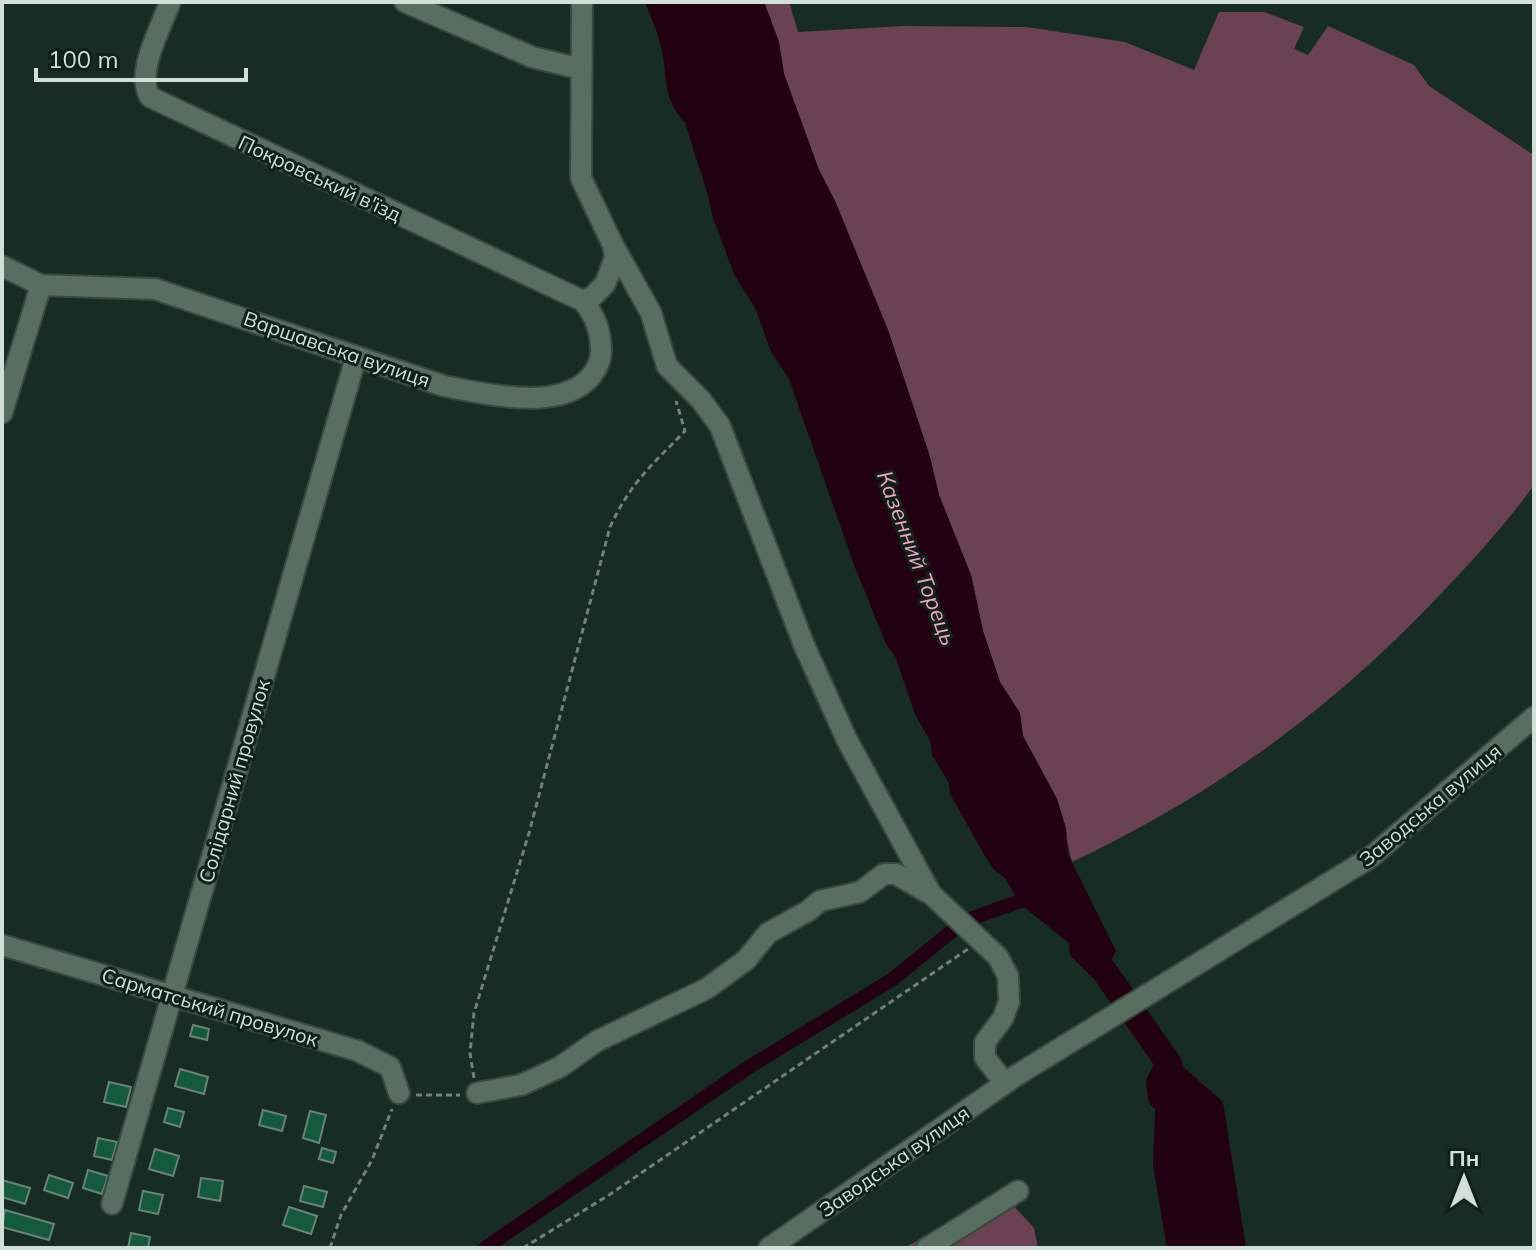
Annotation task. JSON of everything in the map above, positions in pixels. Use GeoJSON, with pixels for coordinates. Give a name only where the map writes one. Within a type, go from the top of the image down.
{"type":"FeatureCollection","features":[{"type":"Feature","properties":{"kind":"street","name":"Покровський в'їзд"},"geometry":{"type":"LineString","coordinates":[[170,2],[144,73],[145,87],[155,101],[583,301]]}},
{"type":"Feature","properties":{"kind":"street"},"geometry":{"type":"LineString","coordinates":[[405,2],[532,57],[581,69]]}},
{"type":"Feature","properties":{"kind":"street"},"geometry":{"type":"LineString","coordinates":[[582,2],[581,178],[613,245],[651,313],[667,366],[701,400],[720,426],[804,645],[841,727],[931,894]]}},
{"type":"Feature","properties":{"kind":"street"},"geometry":{"type":"LineString","coordinates":[[583,301],[599,292],[610,277],[615,258],[613,245]]}},
{"type":"Feature","properties":{"kind":"street","name":"Варшавська вулиця"},"geometry":{"type":"LineString","coordinates":[[2,266],[41,285],[155,289],[444,386],[524,398],[558,395],[581,386],[601,358],[597,322],[583,301]]}},
{"type":"Feature","properties":{"kind":"street"},"geometry":{"type":"LineString","coordinates":[[2,413],[41,285]]}},
{"type":"Feature","properties":{"kind":"street","name":"Солідарний провулок"},"geometry":{"type":"LineString","coordinates":[[112,1204],[356,357]]}},
{"type":"Feature","properties":{"kind":"street","name":"Заводська вулиця"},"geometry":{"type":"LineString","coordinates":[[769,1248],[1005,1083],[1371,857],[1534,717]]}},
{"type":"Feature","properties":{"kind":"street"},"geometry":{"type":"LineString","coordinates":[[477,1093],[521,1085],[560,1067],[597,1041],[706,989],[746,960],[768,933],[820,901],[860,892],[884,874],[896,874],[931,894],[998,957],[1008,976],[1009,1002],[1003,1018],[985,1042],[985,1058],[1005,1083]]}},
{"type":"Feature","properties":{"kind":"street","name":"Сарматський провулок"},"geometry":{"type":"LineString","coordinates":[[2,945],[358,1051],[390,1067],[399,1093]]}},
{"type":"Feature","properties":{"kind":"street"},"geometry":{"type":"LineString","coordinates":[[927,1248],[1018,1191]]}},
{"type":"Feature","properties":{"kind":"path"},"geometry":{"type":"LineString","coordinates":[[330,1248],[341,1215],[372,1160],[399,1093],[444,1097],[477,1093],[470,1053],[474,1013],[529,833],[610,527],[624,498],[644,471],[685,431],[674,392]]}},
{"type":"Feature","properties":{"kind":"path"},"geometry":{"type":"LineString","coordinates":[[523,1248],[609,1195],[980,941]]}},
{"type":"Feature","properties":{"kind":"shaded area"},"geometry":{"type":"Polygon","coordinates":[[[764,2],[789,2],[798,32],[903,26],[1027,27],[1125,42],[1194,70],[1219,12],[1264,12],[1304,27],[1294,49],[1308,55],[1328,26],[1414,65],[1429,86],[1534,155],[1534,485],[1499,530],[1435,600],[1353,679],[1266,748],[1221,779],[1173,809],[1072,862],[1057,799],[1023,736],[1020,713],[1000,682],[983,631],[971,575],[939,495],[930,457],[888,330],[835,201],[819,170],[784,74],[779,42],[764,2]]]}},
{"type":"Feature","properties":{"kind":"shaded area"},"geometry":{"type":"Polygon","coordinates":[[[1003,1194],[1034,1228],[1038,1248],[904,1248],[1003,1194]]]}},
{"type":"Feature","properties":{"kind":"water"},"geometry":{"type":"Polygon","coordinates":[[[645,2],[764,2],[779,42],[784,74],[819,170],[835,201],[888,330],[930,457],[939,495],[971,575],[983,631],[1000,682],[1020,713],[1023,736],[1057,799],[1066,828],[1068,854],[1116,951],[1105,972],[1020,904],[1005,878],[992,868],[950,794],[949,783],[932,755],[930,741],[915,714],[895,656],[887,646],[854,565],[789,379],[771,352],[756,310],[734,274],[713,218],[685,123],[669,97],[661,45],[645,2]]]}},
{"type":"Feature","properties":{"kind":"water"},"geometry":{"type":"Polygon","coordinates":[[[1180,1064],[1223,1102],[1246,1248],[1167,1248],[1153,1165],[1157,1065],[1180,1064]]]}},
{"type":"Feature","properties":{"kind":"building"},"geometry":{"type":"Polygon","coordinates":[[[193,1025],[209,1029],[207,1040],[190,1036],[193,1025]]]}},
{"type":"Feature","properties":{"kind":"building"},"geometry":{"type":"Polygon","coordinates":[[[180,1069],[208,1077],[204,1094],[175,1086],[180,1069]]]}},
{"type":"Feature","properties":{"kind":"building"},"geometry":{"type":"Polygon","coordinates":[[[109,1082],[131,1087],[126,1107],[104,1102],[109,1082]]]}},
{"type":"Feature","properties":{"kind":"building"},"geometry":{"type":"Polygon","coordinates":[[[168,1108],[184,1112],[180,1127],[164,1122],[168,1108]]]}},
{"type":"Feature","properties":{"kind":"building"},"geometry":{"type":"Polygon","coordinates":[[[263,1110],[286,1116],[282,1131],[259,1125],[263,1110]]]}},
{"type":"Feature","properties":{"kind":"building"},"geometry":{"type":"Polygon","coordinates":[[[310,1111],[326,1115],[319,1143],[303,1138],[310,1111]]]}},
{"type":"Feature","properties":{"kind":"building"},"geometry":{"type":"Polygon","coordinates":[[[98,1138],[117,1142],[112,1160],[94,1156],[98,1138]]]}},
{"type":"Feature","properties":{"kind":"building"},"geometry":{"type":"Polygon","coordinates":[[[322,1148],[336,1152],[333,1163],[319,1159],[322,1148]]]}},
{"type":"Feature","properties":{"kind":"building"},"geometry":{"type":"Polygon","coordinates":[[[155,1149],[179,1156],[173,1176],[149,1169],[155,1149]]]}},
{"type":"Feature","properties":{"kind":"building"},"geometry":{"type":"Polygon","coordinates":[[[88,1170],[108,1176],[102,1194],[83,1188],[88,1170]]]}},
{"type":"Feature","properties":{"kind":"building"},"geometry":{"type":"Polygon","coordinates":[[[49,1175],[73,1183],[68,1198],[44,1190],[49,1175]]]}},
{"type":"Feature","properties":{"kind":"building"},"geometry":{"type":"Polygon","coordinates":[[[201,1178],[223,1181],[220,1201],[198,1197],[201,1178]]]}},
{"type":"Feature","properties":{"kind":"building"},"geometry":{"type":"Polygon","coordinates":[[[2,1180],[30,1188],[25,1204],[2,1197],[2,1180]]]}},
{"type":"Feature","properties":{"kind":"building"},"geometry":{"type":"Polygon","coordinates":[[[304,1186],[327,1192],[323,1207],[300,1201],[304,1186]]]}},
{"type":"Feature","properties":{"kind":"building"},"geometry":{"type":"Polygon","coordinates":[[[143,1191],[163,1195],[158,1214],[139,1210],[143,1191]]]}},
{"type":"Feature","properties":{"kind":"building"},"geometry":{"type":"Polygon","coordinates":[[[289,1207],[317,1216],[311,1234],[283,1225],[289,1207]]]}},
{"type":"Feature","properties":{"kind":"building"},"geometry":{"type":"Polygon","coordinates":[[[5,1210],[54,1224],[49,1240],[2,1227],[5,1210]]]}},
{"type":"Feature","properties":{"kind":"building"},"geometry":{"type":"Polygon","coordinates":[[[131,1233],[150,1237],[148,1248],[128,1248],[131,1233]]]}},
{"type":"Feature","properties":{"kind":"waterway"},"geometry":{"type":"LineString","coordinates":[[967,920],[1035,896]]}},
{"type":"Feature","properties":{"kind":"waterway"},"geometry":{"type":"LineString","coordinates":[[485,1248],[749,1067],[893,979],[957,927]]}},
{"type":"Feature","properties":{"kind":"waterway","name":"Казенний Торець"},"geometry":{"type":"LineString","coordinates":[[1082,949],[1105,972],[1169,1064],[1159,1083],[1161,1097]]}}]}
